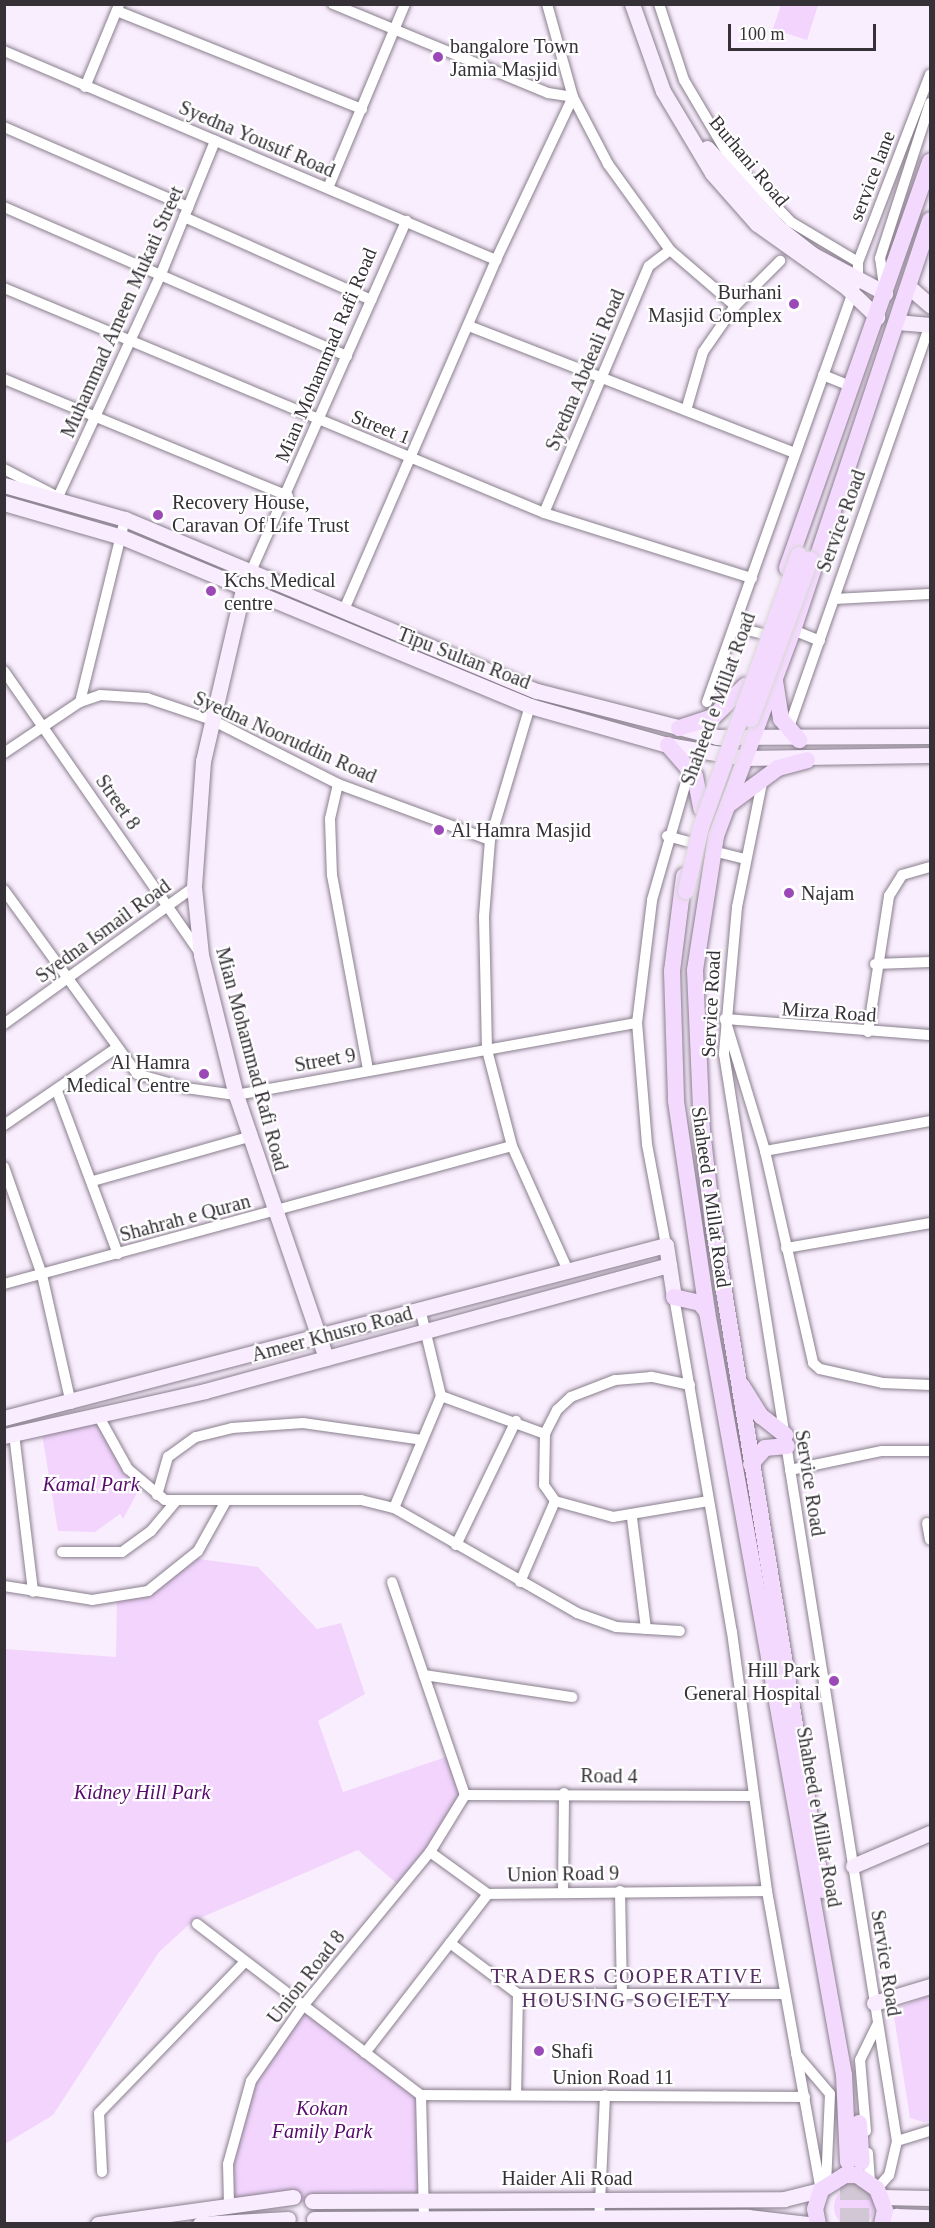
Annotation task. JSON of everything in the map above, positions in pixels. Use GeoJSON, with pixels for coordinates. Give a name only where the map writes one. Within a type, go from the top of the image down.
{"type":"FeatureCollection","features":[{"type":"Feature","properties":{"kind":"main road"},"geometry":{"type":"LineString","coordinates":[[632,4],[663,92],[712,172],[757,224],[855,286],[877,317]]}},
{"type":"Feature","properties":{"kind":"main road","name":"Burhani Road"},"geometry":{"type":"LineString","coordinates":[[640,4],[670,88],[720,165],[780,229],[855,286],[885,293]]}},
{"type":"Feature","properties":{"kind":"main road","name":"Shaheed e Millat Road"},"geometry":{"type":"LineString","coordinates":[[930,161],[854,383],[690,842],[677,918],[671,1034],[690,1200],[707,1312],[844,2075],[855,2162],[854,2080],[736,1374],[704,1153],[695,970],[713,851],[725,808],[793,630],[930,220]]}},
{"type":"Feature","properties":{"kind":"main road"},"geometry":{"type":"LineString","coordinates":[[909,287],[930,305]]}},
{"type":"Feature","properties":{"kind":"main road"},"geometry":{"type":"LineString","coordinates":[[899,315],[930,325]]}},
{"type":"Feature","properties":{"kind":"main road"},"geometry":{"type":"LineString","coordinates":[[690,1200],[693,1187],[677,989],[692,892],[805,557],[856,395],[854,383]]}},
{"type":"Feature","properties":{"kind":"main road"},"geometry":{"type":"LineString","coordinates":[[805,557],[866,401],[873,394]]}},
{"type":"Feature","properties":{"kind":"main road","name":"Tipu Sultan Road"},"geometry":{"type":"LineString","coordinates":[[4,485],[58,497],[125,519],[252,569],[537,691],[679,728],[726,737],[750,739],[794,735],[930,736]]}},
{"type":"Feature","properties":{"kind":"main road"},"geometry":{"type":"LineString","coordinates":[[56,514],[58,497]]}},
{"type":"Feature","properties":{"kind":"main road","name":"Tipu Sultan Road"},"geometry":{"type":"LineString","coordinates":[[4,503],[56,514],[122,537],[244,585],[335,628],[530,706],[668,745],[718,762]]}},
{"type":"Feature","properties":{"kind":"main road","name":"Mian Mohammad Rafi Road"},"geometry":{"type":"LineString","coordinates":[[244,585],[212,720],[194,887],[201,955],[236,1095],[249,1137],[273,1214],[326,1358]]}},
{"type":"Feature","properties":{"kind":"main road"},"geometry":{"type":"LineString","coordinates":[[335,628],[344,610]]}},
{"type":"Feature","properties":{"kind":"main road"},"geometry":{"type":"LineString","coordinates":[[775,680],[781,719],[794,735]]}},
{"type":"Feature","properties":{"kind":"main road"},"geometry":{"type":"LineString","coordinates":[[679,728],[713,717],[745,686]]}},
{"type":"Feature","properties":{"kind":"main road"},"geometry":{"type":"LineString","coordinates":[[736,709],[751,718],[760,714]]}},
{"type":"Feature","properties":{"kind":"main road"},"geometry":{"type":"LineString","coordinates":[[668,745],[695,776],[701,808]]}},
{"type":"Feature","properties":{"kind":"main road"},"geometry":{"type":"LineString","coordinates":[[718,762],[731,762],[741,766],[807,760],[930,755]]}},
{"type":"Feature","properties":{"kind":"main road"},"geometry":{"type":"LineString","coordinates":[[725,808],[764,778],[807,760]]}},
{"type":"Feature","properties":{"kind":"main road"},"geometry":{"type":"LineString","coordinates":[[692,892],[688,1021],[696,1138],[704,1153]]}},
{"type":"Feature","properties":{"kind":"main road"},"geometry":{"type":"LineString","coordinates":[[666,1245],[674,1297]]}},
{"type":"Feature","properties":{"kind":"main road","name":"Ameer Khusro Road"},"geometry":{"type":"LineString","coordinates":[[4,1418],[71,1404],[320,1340],[666,1245]]}},
{"type":"Feature","properties":{"kind":"main road","name":"Ameer Khusro Road"},"geometry":{"type":"LineString","coordinates":[[9,1435],[99,1417],[669,1265]]}},
{"type":"Feature","properties":{"kind":"main road"},"geometry":{"type":"LineString","coordinates":[[674,1297],[701,1274]]}},
{"type":"Feature","properties":{"kind":"main road"},"geometry":{"type":"LineString","coordinates":[[674,1297],[700,1303],[707,1312]]}},
{"type":"Feature","properties":{"kind":"main road"},"geometry":{"type":"LineString","coordinates":[[736,1374],[761,1416],[786,1441],[765,1448],[751,1464]]}},
{"type":"Feature","properties":{"kind":"main road"},"geometry":{"type":"LineString","coordinates":[[853,1866],[930,1833]]}},
{"type":"Feature","properties":{"kind":"main road"},"geometry":{"type":"LineString","coordinates":[[874,2003],[930,1986]]}},
{"type":"Feature","properties":{"kind":"main road"},"geometry":{"type":"LineString","coordinates":[[818,2223],[814,2209],[823,2187],[845,2175],[876,2189],[930,2198]]}},
{"type":"Feature","properties":{"kind":"main road","name":"Haider Ali Road"},"geometry":{"type":"LineString","coordinates":[[293,2197],[312,2201],[784,2199],[823,2187]]}},
{"type":"Feature","properties":{"kind":"main road"},"geometry":{"type":"LineString","coordinates":[[876,2189],[882,2223],[896,2216],[930,2217]]}},
{"type":"Feature","properties":{"kind":"main road"},"geometry":{"type":"LineString","coordinates":[[98,2223],[165,2218],[229,2204],[293,2197]]}},
{"type":"Feature","properties":{"kind":"main road"},"geometry":{"type":"LineString","coordinates":[[200,2223],[291,2222],[286,2206],[293,2197]]}},
{"type":"Feature","properties":{"kind":"main road"},"geometry":{"type":"LineString","coordinates":[[310,2222],[312,2201]]}},
{"type":"Feature","properties":{"kind":"main road","name":"Haider Ali Road"},"geometry":{"type":"LineString","coordinates":[[310,2222],[424,2216],[599,2221],[748,2217],[808,2223]]}},
{"type":"Feature","properties":{"kind":"street"},"geometry":{"type":"LineString","coordinates":[[333,4],[393,31],[548,93],[573,97]]}},
{"type":"Feature","properties":{"kind":"street"},"geometry":{"type":"LineString","coordinates":[[327,188],[405,4]]}},
{"type":"Feature","properties":{"kind":"street"},"geometry":{"type":"LineString","coordinates":[[546,4],[573,97],[608,164],[670,250],[735,306]]}},
{"type":"Feature","properties":{"kind":"street"},"geometry":{"type":"LineString","coordinates":[[659,4],[684,80],[730,158],[791,222],[858,262]]}},
{"type":"Feature","properties":{"kind":"street"},"geometry":{"type":"LineString","coordinates":[[85,87],[118,8],[362,109]]}},
{"type":"Feature","properties":{"kind":"street","name":"Syedna Yousuf Road"},"geometry":{"type":"LineString","coordinates":[[4,51],[496,260]]}},
{"type":"Feature","properties":{"kind":"street","name":"service lane"},"geometry":{"type":"LineString","coordinates":[[707,702],[855,286],[858,262],[930,74]]}},
{"type":"Feature","properties":{"kind":"street"},"geometry":{"type":"LineString","coordinates":[[344,610],[496,260],[573,97]]}},
{"type":"Feature","properties":{"kind":"street"},"geometry":{"type":"LineString","coordinates":[[885,293],[880,258],[930,103]]}},
{"type":"Feature","properties":{"kind":"street"},"geometry":{"type":"LineString","coordinates":[[4,127],[371,300]]}},
{"type":"Feature","properties":{"kind":"street","name":"Muhammad Ameen Mukati Street"},"geometry":{"type":"LineString","coordinates":[[58,497],[97,418],[161,274],[215,141]]}},
{"type":"Feature","properties":{"kind":"street"},"geometry":{"type":"LineString","coordinates":[[4,207],[347,356]]}},
{"type":"Feature","properties":{"kind":"street","name":"Mian Mohammad Rafi Road"},"geometry":{"type":"LineString","coordinates":[[252,569],[321,422],[406,221]]}},
{"type":"Feature","properties":{"kind":"street","name":"Syedna Abdeali Road"},"geometry":{"type":"LineString","coordinates":[[544,513],[600,376],[650,266],[670,250]]}},
{"type":"Feature","properties":{"kind":"street"},"geometry":{"type":"LineString","coordinates":[[687,407],[703,352],[735,306],[780,261]]}},
{"type":"Feature","properties":{"kind":"street","name":"Street 1"},"geometry":{"type":"LineString","coordinates":[[4,288],[544,513],[752,578]]}},
{"type":"Feature","properties":{"kind":"street","name":"Service Road"},"geometry":{"type":"LineString","coordinates":[[794,735],[820,641],[930,325]]}},
{"type":"Feature","properties":{"kind":"street"},"geometry":{"type":"LineString","coordinates":[[469,326],[687,407],[794,453]]}},
{"type":"Feature","properties":{"kind":"street"},"geometry":{"type":"LineString","coordinates":[[823,375],[854,383]]}},
{"type":"Feature","properties":{"kind":"street"},"geometry":{"type":"LineString","coordinates":[[4,378],[288,496]]}},
{"type":"Feature","properties":{"kind":"street"},"geometry":{"type":"LineString","coordinates":[[4,469],[58,497]]}},
{"type":"Feature","properties":{"kind":"street"},"geometry":{"type":"LineString","coordinates":[[80,702],[125,519]]}},
{"type":"Feature","properties":{"kind":"street"},"geometry":{"type":"LineString","coordinates":[[834,599],[930,594]]}},
{"type":"Feature","properties":{"kind":"street"},"geometry":{"type":"LineString","coordinates":[[735,627],[763,634]]}},
{"type":"Feature","properties":{"kind":"street"},"geometry":{"type":"LineString","coordinates":[[793,630],[820,641]]}},
{"type":"Feature","properties":{"kind":"street","name":"Street 8"},"geometry":{"type":"LineString","coordinates":[[4,671],[170,907],[201,955]]}},
{"type":"Feature","properties":{"kind":"street","name":"Syedna Nooruddin Road"},"geometry":{"type":"LineString","coordinates":[[4,753],[80,702],[100,695],[147,698],[212,720],[338,784],[490,840]]}},
{"type":"Feature","properties":{"kind":"street"},"geometry":{"type":"LineString","coordinates":[[530,706],[490,840],[484,917],[487,1050],[512,1146],[569,1273]]}},
{"type":"Feature","properties":{"kind":"street","name":"Service Road"},"geometry":{"type":"LineString","coordinates":[[764,778],[745,859],[725,1019],[736,1155],[786,1441],[897,2141],[889,2175],[876,2189]]}},
{"type":"Feature","properties":{"kind":"street"},"geometry":{"type":"LineString","coordinates":[[338,784],[330,819],[332,875],[368,1070]]}},
{"type":"Feature","properties":{"kind":"street"},"geometry":{"type":"LineString","coordinates":[[666,1245],[647,1144],[637,1023],[645,939],[667,836],[685,786]]}},
{"type":"Feature","properties":{"kind":"street"},"geometry":{"type":"LineString","coordinates":[[667,836],[690,842]]}},
{"type":"Feature","properties":{"kind":"street"},"geometry":{"type":"LineString","coordinates":[[713,851],[745,859]]}},
{"type":"Feature","properties":{"kind":"street"},"geometry":{"type":"LineString","coordinates":[[868,1032],[875,964],[889,896],[902,875],[930,867]]}},
{"type":"Feature","properties":{"kind":"street","name":"Syedna Ismail Road"},"geometry":{"type":"LineString","coordinates":[[4,1024],[170,907],[194,887]]}},
{"type":"Feature","properties":{"kind":"street","name":"Street 9"},"geometry":{"type":"LineString","coordinates":[[4,890],[115,1049],[137,1074],[236,1095],[637,1023]]}},
{"type":"Feature","properties":{"kind":"street"},"geometry":{"type":"LineString","coordinates":[[875,964],[930,962]]}},
{"type":"Feature","properties":{"kind":"street"},"geometry":{"type":"LineString","coordinates":[[725,1019],[765,1151],[813,1363],[819,1369],[883,1383],[930,1385]]}},
{"type":"Feature","properties":{"kind":"street","name":"Mirza Road"},"geometry":{"type":"LineString","coordinates":[[725,1019],[868,1032],[930,1035]]}},
{"type":"Feature","properties":{"kind":"street"},"geometry":{"type":"LineString","coordinates":[[6,1121],[57,1090],[115,1049]]}},
{"type":"Feature","properties":{"kind":"street"},"geometry":{"type":"LineString","coordinates":[[57,1090],[93,1181],[118,1254]]}},
{"type":"Feature","properties":{"kind":"street"},"geometry":{"type":"LineString","coordinates":[[765,1151],[930,1121]]}},
{"type":"Feature","properties":{"kind":"street"},"geometry":{"type":"LineString","coordinates":[[93,1181],[249,1137]]}},
{"type":"Feature","properties":{"kind":"street","name":"Shahrah e Quran"},"geometry":{"type":"LineString","coordinates":[[4,1284],[273,1214],[512,1146]]}},
{"type":"Feature","properties":{"kind":"street"},"geometry":{"type":"LineString","coordinates":[[4,1167],[42,1275],[71,1404]]}},
{"type":"Feature","properties":{"kind":"street"},"geometry":{"type":"LineString","coordinates":[[786,1248],[930,1223]]}},
{"type":"Feature","properties":{"kind":"street"},"geometry":{"type":"LineString","coordinates":[[674,1297],[709,1501],[784,1994],[823,2187]]}},
{"type":"Feature","properties":{"kind":"street"},"geometry":{"type":"LineString","coordinates":[[394,1508],[441,1396],[421,1313]]}},
{"type":"Feature","properties":{"kind":"street"},"geometry":{"type":"LineString","coordinates":[[690,1386],[651,1377],[584,1389],[557,1410],[545,1434],[544,1485],[555,1501],[586,1514],[632,1518],[709,1501]]}},
{"type":"Feature","properties":{"kind":"street"},"geometry":{"type":"LineString","coordinates":[[441,1396],[516,1421],[545,1434]]}},
{"type":"Feature","properties":{"kind":"street"},"geometry":{"type":"LineString","coordinates":[[99,1417],[128,1468],[157,1496],[175,1502],[337,1497],[394,1508],[520,1582],[616,1628],[680,1631]]}},
{"type":"Feature","properties":{"kind":"street"},"geometry":{"type":"LineString","coordinates":[[456,1545],[516,1421]]}},
{"type":"Feature","properties":{"kind":"street"},"geometry":{"type":"LineString","coordinates":[[157,1496],[168,1457],[196,1437],[232,1428],[303,1424],[422,1440]]}},
{"type":"Feature","properties":{"kind":"street"},"geometry":{"type":"LineString","coordinates":[[9,1435],[33,1592]]}},
{"type":"Feature","properties":{"kind":"street"},"geometry":{"type":"LineString","coordinates":[[790,1470],[882,1450],[930,1451]]}},
{"type":"Feature","properties":{"kind":"street"},"geometry":{"type":"LineString","coordinates":[[4,1586],[92,1600],[148,1591],[198,1551],[226,1501]]}},
{"type":"Feature","properties":{"kind":"street"},"geometry":{"type":"LineString","coordinates":[[520,1582],[555,1501]]}},
{"type":"Feature","properties":{"kind":"street"},"geometry":{"type":"LineString","coordinates":[[62,1552],[122,1552],[151,1531],[175,1502]]}},
{"type":"Feature","properties":{"kind":"street"},"geometry":{"type":"LineString","coordinates":[[632,1518],[646,1629]]}},
{"type":"Feature","properties":{"kind":"street"},"geometry":{"type":"LineString","coordinates":[[927,1523],[930,1540]]}},
{"type":"Feature","properties":{"kind":"street"},"geometry":{"type":"LineString","coordinates":[[392,1582],[465,1795]]}},
{"type":"Feature","properties":{"kind":"street"},"geometry":{"type":"LineString","coordinates":[[424,1675],[572,1697]]}},
{"type":"Feature","properties":{"kind":"street"},"geometry":{"type":"LineString","coordinates":[[563,1891],[564,1793]]}},
{"type":"Feature","properties":{"kind":"street","name":"Road 4"},"geometry":{"type":"LineString","coordinates":[[465,1795],[564,1793],[753,1796]]}},
{"type":"Feature","properties":{"kind":"street","name":"Union Road 8"},"geometry":{"type":"LineString","coordinates":[[229,2204],[231,2146],[251,2081],[303,2006],[429,1852],[465,1795]]}},
{"type":"Feature","properties":{"kind":"street"},"geometry":{"type":"LineString","coordinates":[[429,1852],[488,1894]]}},
{"type":"Feature","properties":{"kind":"street","name":"Union Road 9"},"geometry":{"type":"LineString","coordinates":[[365,2053],[488,1894],[563,1891],[767,1891]]}},
{"type":"Feature","properties":{"kind":"street"},"geometry":{"type":"LineString","coordinates":[[620,1891],[622,1992]]}},
{"type":"Feature","properties":{"kind":"street"},"geometry":{"type":"LineString","coordinates":[[197,1924],[243,1964],[421,2095],[426,2199],[424,2216]]}},
{"type":"Feature","properties":{"kind":"street"},"geometry":{"type":"LineString","coordinates":[[450,1943],[518,1994],[622,1992],[784,1994]]}},
{"type":"Feature","properties":{"kind":"street"},"geometry":{"type":"LineString","coordinates":[[102,2172],[96,2124],[104,2104],[243,1964]]}},
{"type":"Feature","properties":{"kind":"street"},"geometry":{"type":"LineString","coordinates":[[516,2095],[518,1994]]}},
{"type":"Feature","properties":{"kind":"street"},"geometry":{"type":"LineString","coordinates":[[876,2189],[860,2060],[877,2025]]}},
{"type":"Feature","properties":{"kind":"street"},"geometry":{"type":"LineString","coordinates":[[795,2053],[830,2094],[823,2187]]}},
{"type":"Feature","properties":{"kind":"street","name":"Union Road 11"},"geometry":{"type":"LineString","coordinates":[[421,2095],[805,2097]]}},
{"type":"Feature","properties":{"kind":"street"},"geometry":{"type":"LineString","coordinates":[[599,2221],[605,2095]]}},
{"type":"Feature","properties":{"kind":"street"},"geometry":{"type":"LineString","coordinates":[[897,2141],[930,2131]]}},
{"type":"Feature","properties":{"kind":"green space"},"geometry":{"type":"Polygon","coordinates":[[[781,5],[818,5],[807,40],[773,29],[781,5]]]}},
{"type":"Feature","properties":{"kind":"green space","name":"Kamal Park"},"geometry":{"type":"Polygon","coordinates":[[[99,1417],[142,1484],[123,1519],[120,1514],[95,1532],[58,1531],[41,1428],[99,1417]]]}},
{"type":"Feature","properties":{"kind":"green space","name":"Kidney Hill Park"},"geometry":{"type":"Polygon","coordinates":[[[192,1558],[258,1567],[317,1629],[341,1623],[365,1694],[318,1721],[343,1792],[449,1756],[465,1795],[401,1887],[358,1850],[193,1921],[159,1952],[53,2115],[5,2144],[5,1649],[116,1657],[117,1598],[164,1583],[192,1558]]]}},
{"type":"Feature","properties":{"kind":"green space"},"geometry":{"type":"Polygon","coordinates":[[[930,1995],[930,2121],[924,2122],[910,2118],[893,2010],[930,1995]]]}},
{"type":"Feature","properties":{"kind":"green space","name":"Kokan Family Park"},"geometry":{"type":"Polygon","coordinates":[[[303,2006],[421,2095],[426,2199],[229,2204],[228,2164],[251,2081],[303,2006]]]}},
{"type":"Feature","properties":{"kind":"green space"},"geometry":{"type":"Polygon","coordinates":[[[854,2187],[868,2193],[874,2207],[868,2221],[854,2227],[840,2221],[834,2207],[840,2193],[854,2187]]]}},
{"type":"Feature","properties":{"kind":"tunnel"},"geometry":{"type":"LineString","coordinates":[[848,2162],[848,2224]]}},
{"type":"Feature","properties":{"kind":"tunnel"},"geometry":{"type":"LineString","coordinates":[[861,2224],[862,2166]]}},
{"type":"Feature","properties":{"kind":"place","name":"bangalore Town Jamia Masjid"},"geometry":{"type":"Point","coordinates":[438,57]}},
{"type":"Feature","properties":{"kind":"place","name":"Burhani Masjid Complex"},"geometry":{"type":"Point","coordinates":[794,304]}},
{"type":"Feature","properties":{"kind":"place","name":"Recovery House, Caravan Of Life Trust"},"geometry":{"type":"Point","coordinates":[158,515]}},
{"type":"Feature","properties":{"kind":"place","name":"Kchs Medical centre"},"geometry":{"type":"Point","coordinates":[211,591]}},
{"type":"Feature","properties":{"kind":"place","name":"Al Hamra Masjid"},"geometry":{"type":"Point","coordinates":[439,830]}},
{"type":"Feature","properties":{"kind":"place","name":"Najam"},"geometry":{"type":"Point","coordinates":[789,893]}},
{"type":"Feature","properties":{"kind":"place","name":"Al Hamra Medical Centre"},"geometry":{"type":"Point","coordinates":[204,1074]}},
{"type":"Feature","properties":{"kind":"place","name":"Hill Park General Hospital"},"geometry":{"type":"Point","coordinates":[834,1681]}},
{"type":"Feature","properties":{"kind":"place","name":"Shafi"},"geometry":{"type":"Point","coordinates":[539,2051]}},
{"type":"Feature","properties":{"kind":"district","name":"TRADERS COOPERATIVE HOUSING SOCIETY"},"geometry":{"type":"Point","coordinates":[627,1988]}}]}
